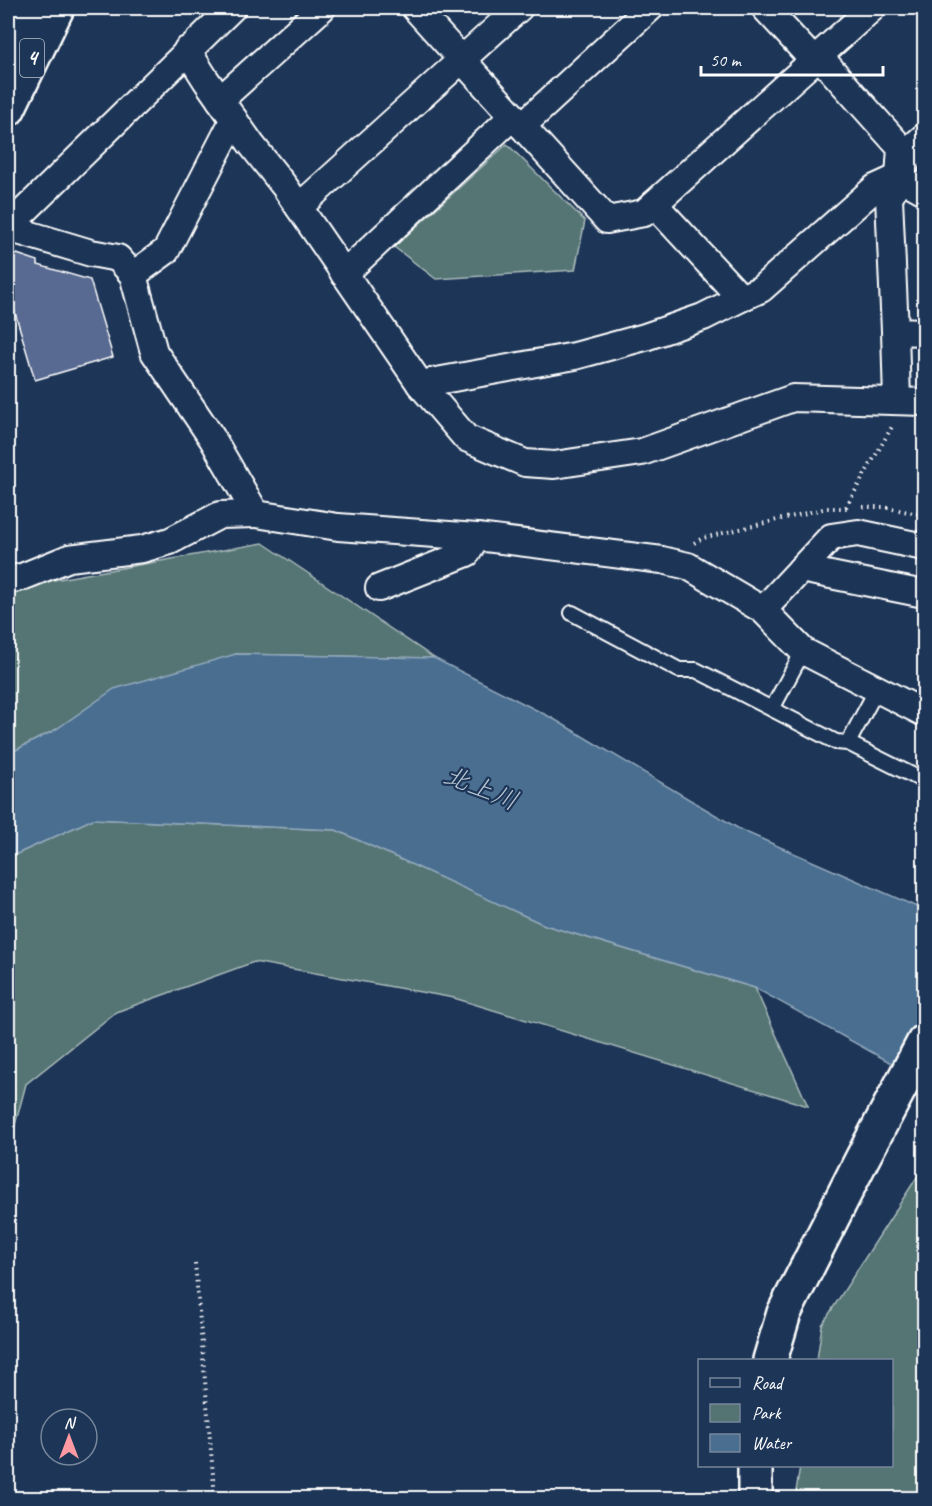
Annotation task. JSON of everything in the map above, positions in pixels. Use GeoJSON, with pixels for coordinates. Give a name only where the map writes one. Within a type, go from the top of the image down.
{"type":"FeatureCollection","features":[{"type":"Feature","properties":{"kind":"main road","name":"4"},"geometry":{"type":"LineString","coordinates":[[8,48],[27,8]]}},
{"type":"Feature","properties":{"kind":"main road","name":"4"},"geometry":{"type":"LineString","coordinates":[[8,109],[57,8]]}},
{"type":"Feature","properties":{"kind":"main road"},"geometry":{"type":"LineString","coordinates":[[770,1359],[784,1313],[924,1042]]}},
{"type":"Feature","properties":{"kind":"main road"},"geometry":{"type":"LineString","coordinates":[[755,1467],[755,1498]]}},
{"type":"Feature","properties":{"kind":"street"},"geometry":{"type":"LineString","coordinates":[[232,8],[8,227],[91,253],[118,258],[133,275],[154,352],[212,438],[256,514]]}},
{"type":"Feature","properties":{"kind":"street"},"geometry":{"type":"LineString","coordinates":[[133,275],[166,251],[227,110],[322,8]]}},
{"type":"Feature","properties":{"kind":"street"},"geometry":{"type":"LineString","coordinates":[[415,8],[608,220],[644,213],[872,8]]}},
{"type":"Feature","properties":{"kind":"street"},"geometry":{"type":"LineString","coordinates":[[299,207],[519,8]]}},
{"type":"Feature","properties":{"kind":"street"},"geometry":{"type":"LineString","coordinates":[[345,274],[650,8]]}},
{"type":"Feature","properties":{"kind":"street"},"geometry":{"type":"LineString","coordinates":[[765,8],[901,148],[899,177]]}},
{"type":"Feature","properties":{"kind":"street"},"geometry":{"type":"LineString","coordinates":[[187,50],[227,110],[299,207],[420,384],[466,438],[525,463],[554,465],[642,452],[794,398],[909,401],[895,331],[889,198],[915,145],[924,137]]}},
{"type":"Feature","properties":{"kind":"street"},"geometry":{"type":"LineString","coordinates":[[899,177],[924,191]]}},
{"type":"Feature","properties":{"kind":"street"},"geometry":{"type":"LineString","coordinates":[[420,384],[574,356],[703,317],[761,289],[875,188],[899,177]]}},
{"type":"Feature","properties":{"kind":"street"},"geometry":{"type":"LineString","coordinates":[[654,204],[741,298]]}},
{"type":"Feature","properties":{"kind":"street"},"geometry":{"type":"LineString","coordinates":[[895,331],[924,332]]}},
{"type":"Feature","properties":{"kind":"street"},"geometry":{"type":"LineString","coordinates":[[8,580],[22,577],[69,558],[142,549],[170,541],[220,515],[256,514],[338,526],[477,537],[662,560],[688,566],[763,610],[803,651],[924,713]]}},
{"type":"Feature","properties":{"kind":"street"},"geometry":{"type":"LineString","coordinates":[[763,610],[831,537],[858,532],[924,547]]}},
{"type":"Feature","properties":{"kind":"street"},"geometry":{"type":"LineString","coordinates":[[379,588],[467,553],[477,537]]}},
{"type":"Feature","properties":{"kind":"street"},"geometry":{"type":"LineString","coordinates":[[801,569],[924,594]]}},
{"type":"Feature","properties":{"kind":"lane"},"geometry":{"type":"LineString","coordinates":[[572,613],[679,670],[696,670],[836,742],[848,742],[924,781]]}},
{"type":"Feature","properties":{"kind":"lane"},"geometry":{"type":"LineString","coordinates":[[772,709],[803,651]]}},
{"type":"Feature","properties":{"kind":"lane"},"geometry":{"type":"LineString","coordinates":[[848,742],[877,689]]}},
{"type":"Feature","properties":{"kind":"path"},"geometry":{"type":"LineString","coordinates":[[846,508],[909,401]]}},
{"type":"Feature","properties":{"kind":"path"},"geometry":{"type":"LineString","coordinates":[[662,560],[703,538],[827,508],[883,507],[924,516]]}},
{"type":"Feature","properties":{"kind":"path"},"geometry":{"type":"LineString","coordinates":[[846,508],[858,532]]}},
{"type":"Feature","properties":{"kind":"path"},"geometry":{"type":"LineString","coordinates":[[195,1263],[215,1498]]}},
{"type":"Feature","properties":{"kind":"green space"},"geometry":{"type":"Polygon","coordinates":[[[507,144],[585,221],[575,270],[436,279],[394,247],[507,144]]]}},
{"type":"Feature","properties":{"kind":"green space"},"geometry":{"type":"Polygon","coordinates":[[[263,543],[434,658],[236,654],[55,730],[8,754],[8,588],[263,543]]]}},
{"type":"Feature","properties":{"kind":"green space"},"geometry":{"type":"Polygon","coordinates":[[[93,819],[336,830],[545,925],[755,988],[808,1106],[454,998],[254,962],[116,1012],[26,1084],[8,1151],[8,858],[93,819]]]}},
{"type":"Feature","properties":{"kind":"green space"},"geometry":{"type":"Polygon","coordinates":[[[924,1166],[924,1498],[795,1498],[800,1467],[893,1467],[893,1359],[817,1359],[822,1325],[924,1166]]]}},
{"type":"Feature","properties":{"kind":"water","name":"北上川"},"geometry":{"type":"Polygon","coordinates":[[[236,654],[434,658],[552,718],[741,830],[924,910],[924,1081],[755,988],[545,925],[336,830],[93,819],[8,858],[8,754],[55,730],[114,689],[236,654]]]}},
{"type":"Feature","properties":{"kind":"building"},"geometry":{"type":"Polygon","coordinates":[[[8,251],[38,261],[38,265],[90,280],[113,357],[35,380],[8,289],[8,251]]]}}]}
